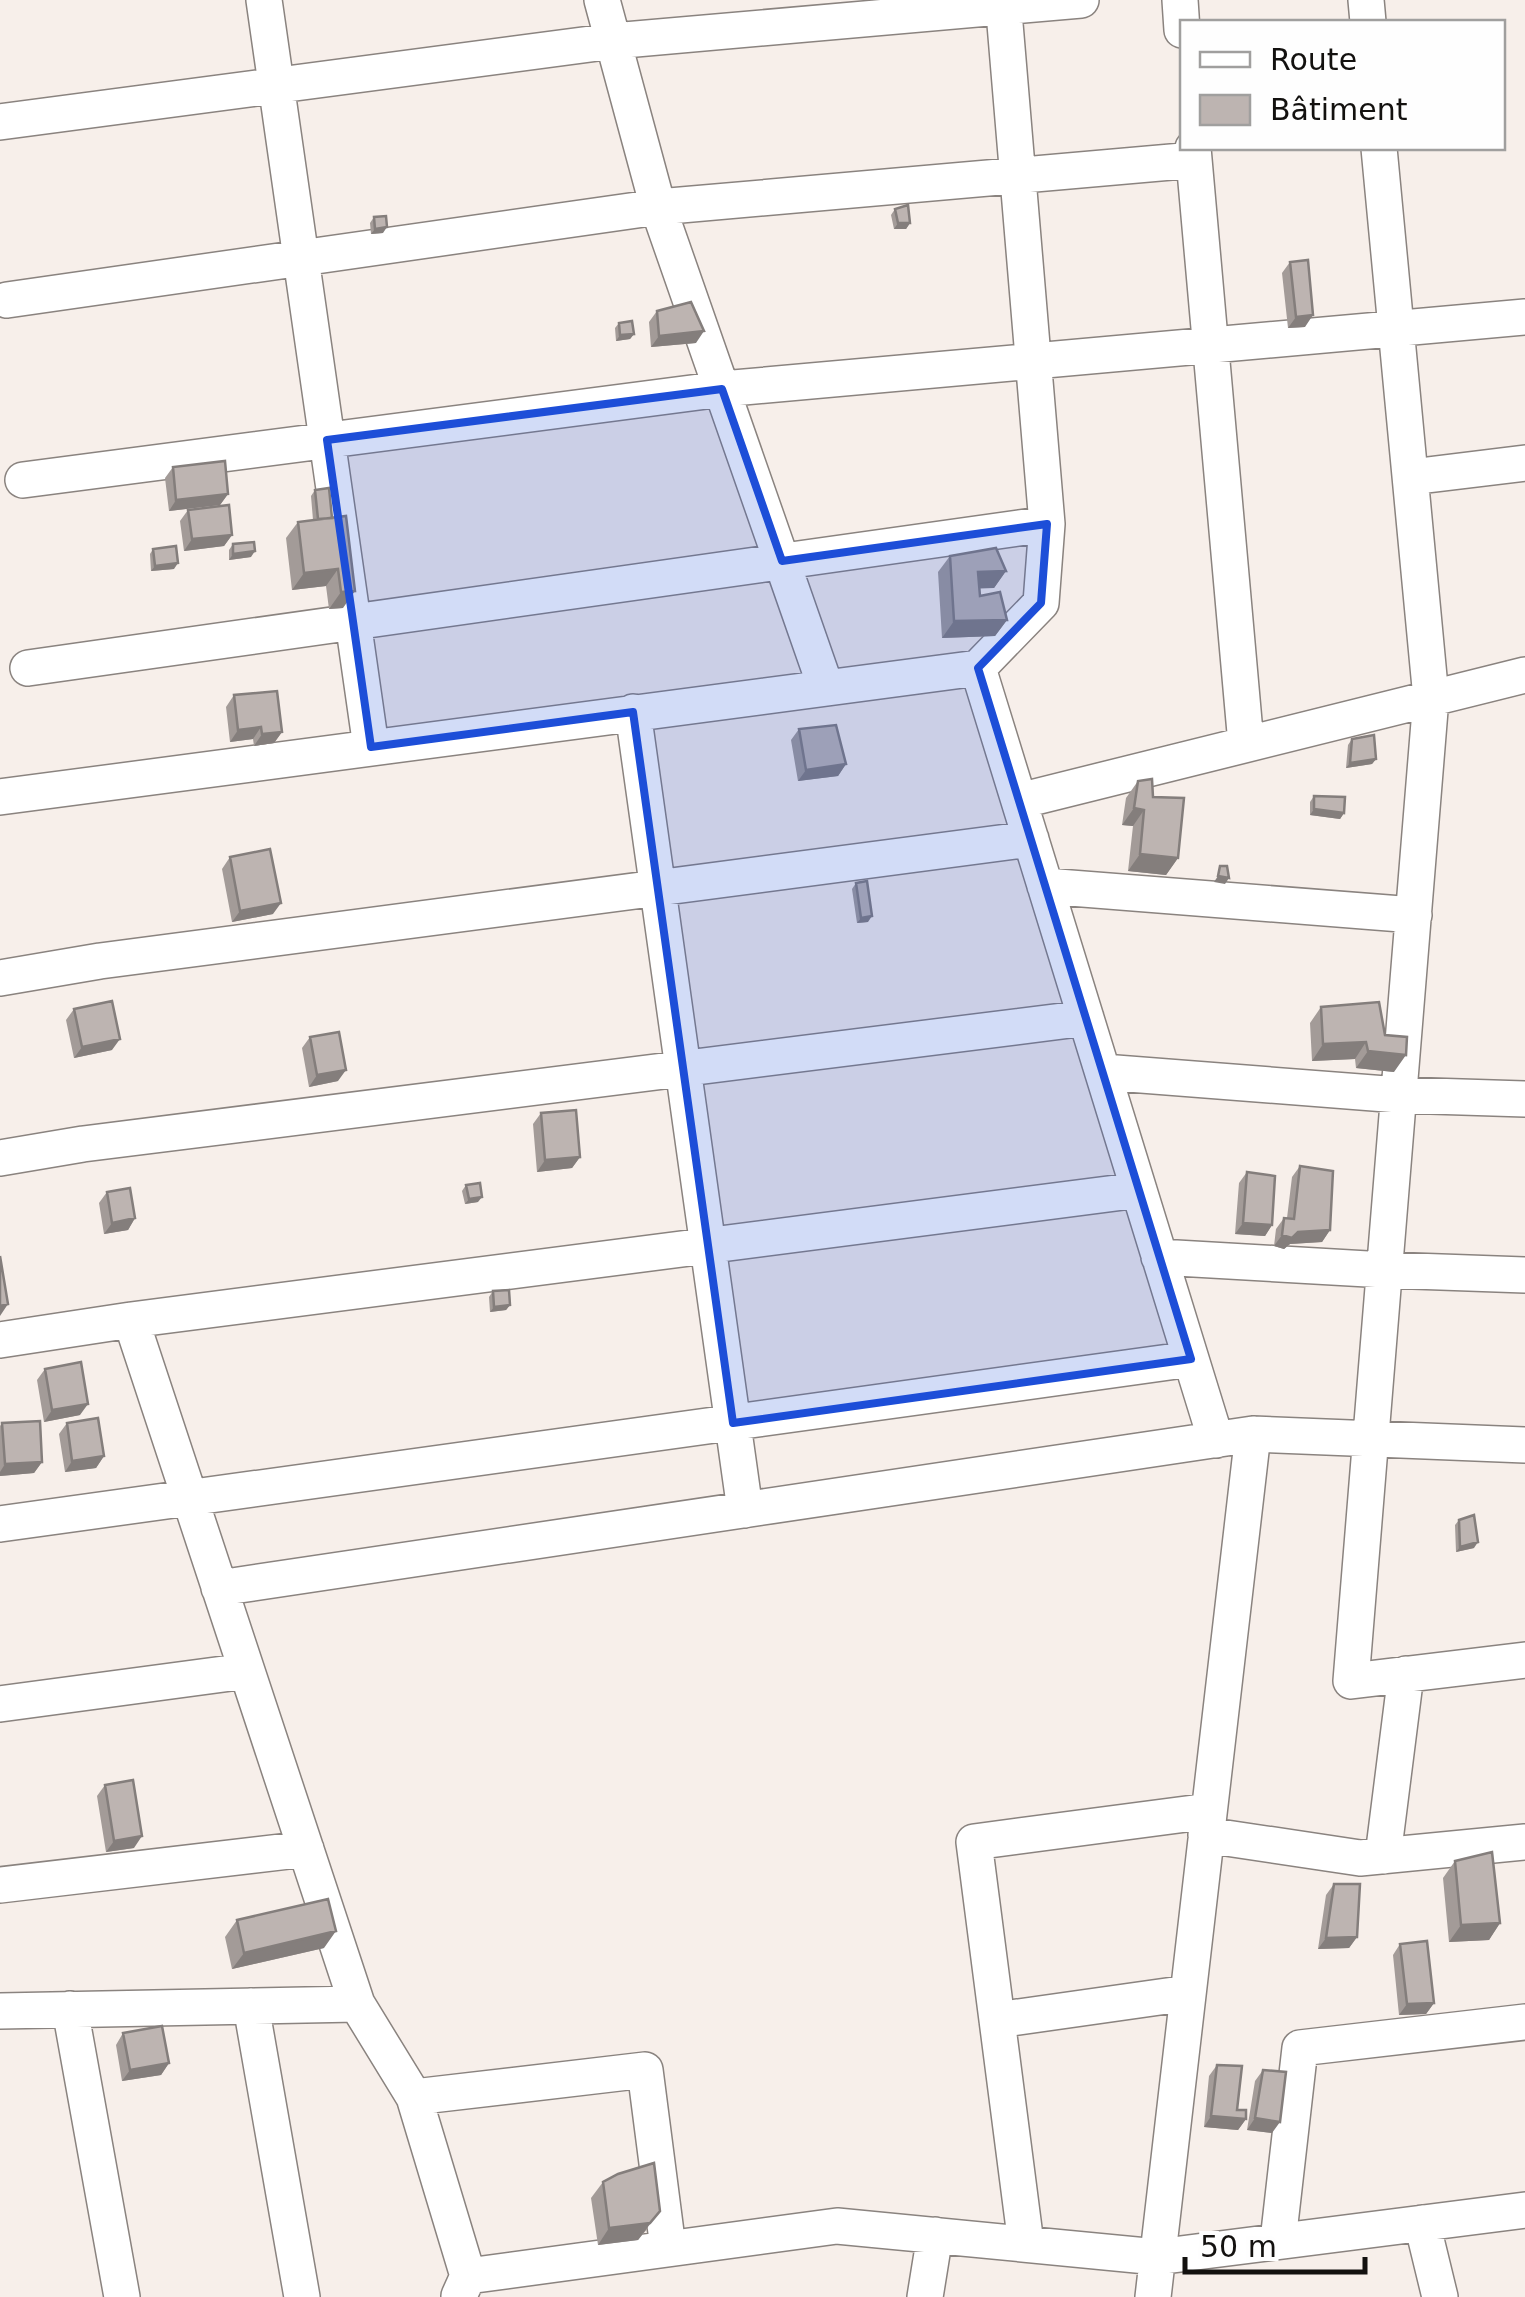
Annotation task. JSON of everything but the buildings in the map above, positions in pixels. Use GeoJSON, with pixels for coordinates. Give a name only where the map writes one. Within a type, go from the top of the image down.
{"type":"FeatureCollection","features":[{"type":"Feature","properties":{"kind":"street"},"geometry":{"type":"LineString","coordinates":[[264,0],[372,747]]}},
{"type":"Feature","properties":{"kind":"street"},"geometry":{"type":"LineString","coordinates":[[602,0],[658,207],[826,688]]}},
{"type":"Feature","properties":{"kind":"street"},"geometry":{"type":"LineString","coordinates":[[0,122],[612,40],[1004,3],[1080,0]]}},
{"type":"Feature","properties":{"kind":"street"},"geometry":{"type":"LineString","coordinates":[[0,797],[978,668],[1040,604],[1046,524],[1004,3]]}},
{"type":"Feature","properties":{"kind":"street"},"geometry":{"type":"LineString","coordinates":[[1380,150],[1432,698],[1351,1681],[1525,1660]]}},
{"type":"Feature","properties":{"kind":"street"},"geometry":{"type":"LineString","coordinates":[[7,300],[658,207],[1018,176],[1194,154],[1246,744]]}},
{"type":"Feature","properties":{"kind":"street"},"geometry":{"type":"LineString","coordinates":[[23,480],[722,389],[1525,317]]}},
{"type":"Feature","properties":{"kind":"street"},"geometry":{"type":"LineString","coordinates":[[1410,477],[1525,462]]}},
{"type":"Feature","properties":{"kind":"street"},"geometry":{"type":"LineString","coordinates":[[28,668],[1046,524]]}},
{"type":"Feature","properties":{"kind":"street"},"geometry":{"type":"LineString","coordinates":[[978,668],[1216,1440]]}},
{"type":"Feature","properties":{"kind":"street"},"geometry":{"type":"LineString","coordinates":[[1019,801],[1525,675]]}},
{"type":"Feature","properties":{"kind":"street"},"geometry":{"type":"LineString","coordinates":[[634,712],[746,1510]]}},
{"type":"Feature","properties":{"kind":"street"},"geometry":{"type":"LineString","coordinates":[[0,978],[1031,839]]}},
{"type":"Feature","properties":{"kind":"street"},"geometry":{"type":"LineString","coordinates":[[1045,886],[1414,915]]}},
{"type":"Feature","properties":{"kind":"street"},"geometry":{"type":"LineString","coordinates":[[0,1158],[82,1144],[1086,1018]]}},
{"type":"Feature","properties":{"kind":"street"},"geometry":{"type":"LineString","coordinates":[[1102,1072],[1399,1096],[1525,1099]]}},
{"type":"Feature","properties":{"kind":"street"},"geometry":{"type":"LineString","coordinates":[[0,1340],[1139,1190]]}},
{"type":"Feature","properties":{"kind":"street"},"geometry":{"type":"LineString","coordinates":[[1159,1256],[1525,1275]]}},
{"type":"Feature","properties":{"kind":"street"},"geometry":{"type":"LineString","coordinates":[[130,1320],[357,2004],[414,2097],[463,2286],[668,2248],[837,2226],[1158,2256],[1525,2210]]}},
{"type":"Feature","properties":{"kind":"street"},"geometry":{"type":"LineString","coordinates":[[0,1524],[1191,1359]]}},
{"type":"Feature","properties":{"kind":"street"},"geometry":{"type":"LineString","coordinates":[[1153,2297],[1253,1434]]}},
{"type":"Feature","properties":{"kind":"street"},"geometry":{"type":"LineString","coordinates":[[219,1588],[1253,1434],[1525,1445]]}},
{"type":"Feature","properties":{"kind":"street"},"geometry":{"type":"LineString","coordinates":[[0,1704],[246,1671]]}},
{"type":"Feature","properties":{"kind":"street"},"geometry":{"type":"LineString","coordinates":[[1383,1856],[1406,1674]]}},
{"type":"Feature","properties":{"kind":"street"},"geometry":{"type":"LineString","coordinates":[[1026,2244],[974,1842],[1208,1823],[1360,1858],[1525,1842]]}},
{"type":"Feature","properties":{"kind":"street"},"geometry":{"type":"LineString","coordinates":[[0,1886],[306,1850]]}},
{"type":"Feature","properties":{"kind":"street"},"geometry":{"type":"LineString","coordinates":[[997,2020],[1188,1993]]}},
{"type":"Feature","properties":{"kind":"street"},"geometry":{"type":"LineString","coordinates":[[0,2011],[357,2004]]}},
{"type":"Feature","properties":{"kind":"street"},"geometry":{"type":"LineString","coordinates":[[252,2006],[302,2297]]}},
{"type":"Feature","properties":{"kind":"street"},"geometry":{"type":"LineString","coordinates":[[70,2010],[122,2297]]}},
{"type":"Feature","properties":{"kind":"street"},"geometry":{"type":"LineString","coordinates":[[1278,2241],[1300,2048],[1525,2022]]}},
{"type":"Feature","properties":{"kind":"street"},"geometry":{"type":"LineString","coordinates":[[414,2097],[645,2070],[668,2248]]}},
{"type":"Feature","properties":{"kind":"street"},"geometry":{"type":"LineString","coordinates":[[1422,2223],[1440,2297]]}},
{"type":"Feature","properties":{"kind":"street"},"geometry":{"type":"LineString","coordinates":[[925,2297],[935,2235]]}},
{"type":"Feature","properties":{"kind":"highlighted area"},"geometry":{"type":"Polygon","coordinates":[[[722,389],[782,561],[1047,524],[1041,603],[978,668],[1191,1359],[733,1423],[633,712],[371,747],[327,440],[722,389]]]}}]}
